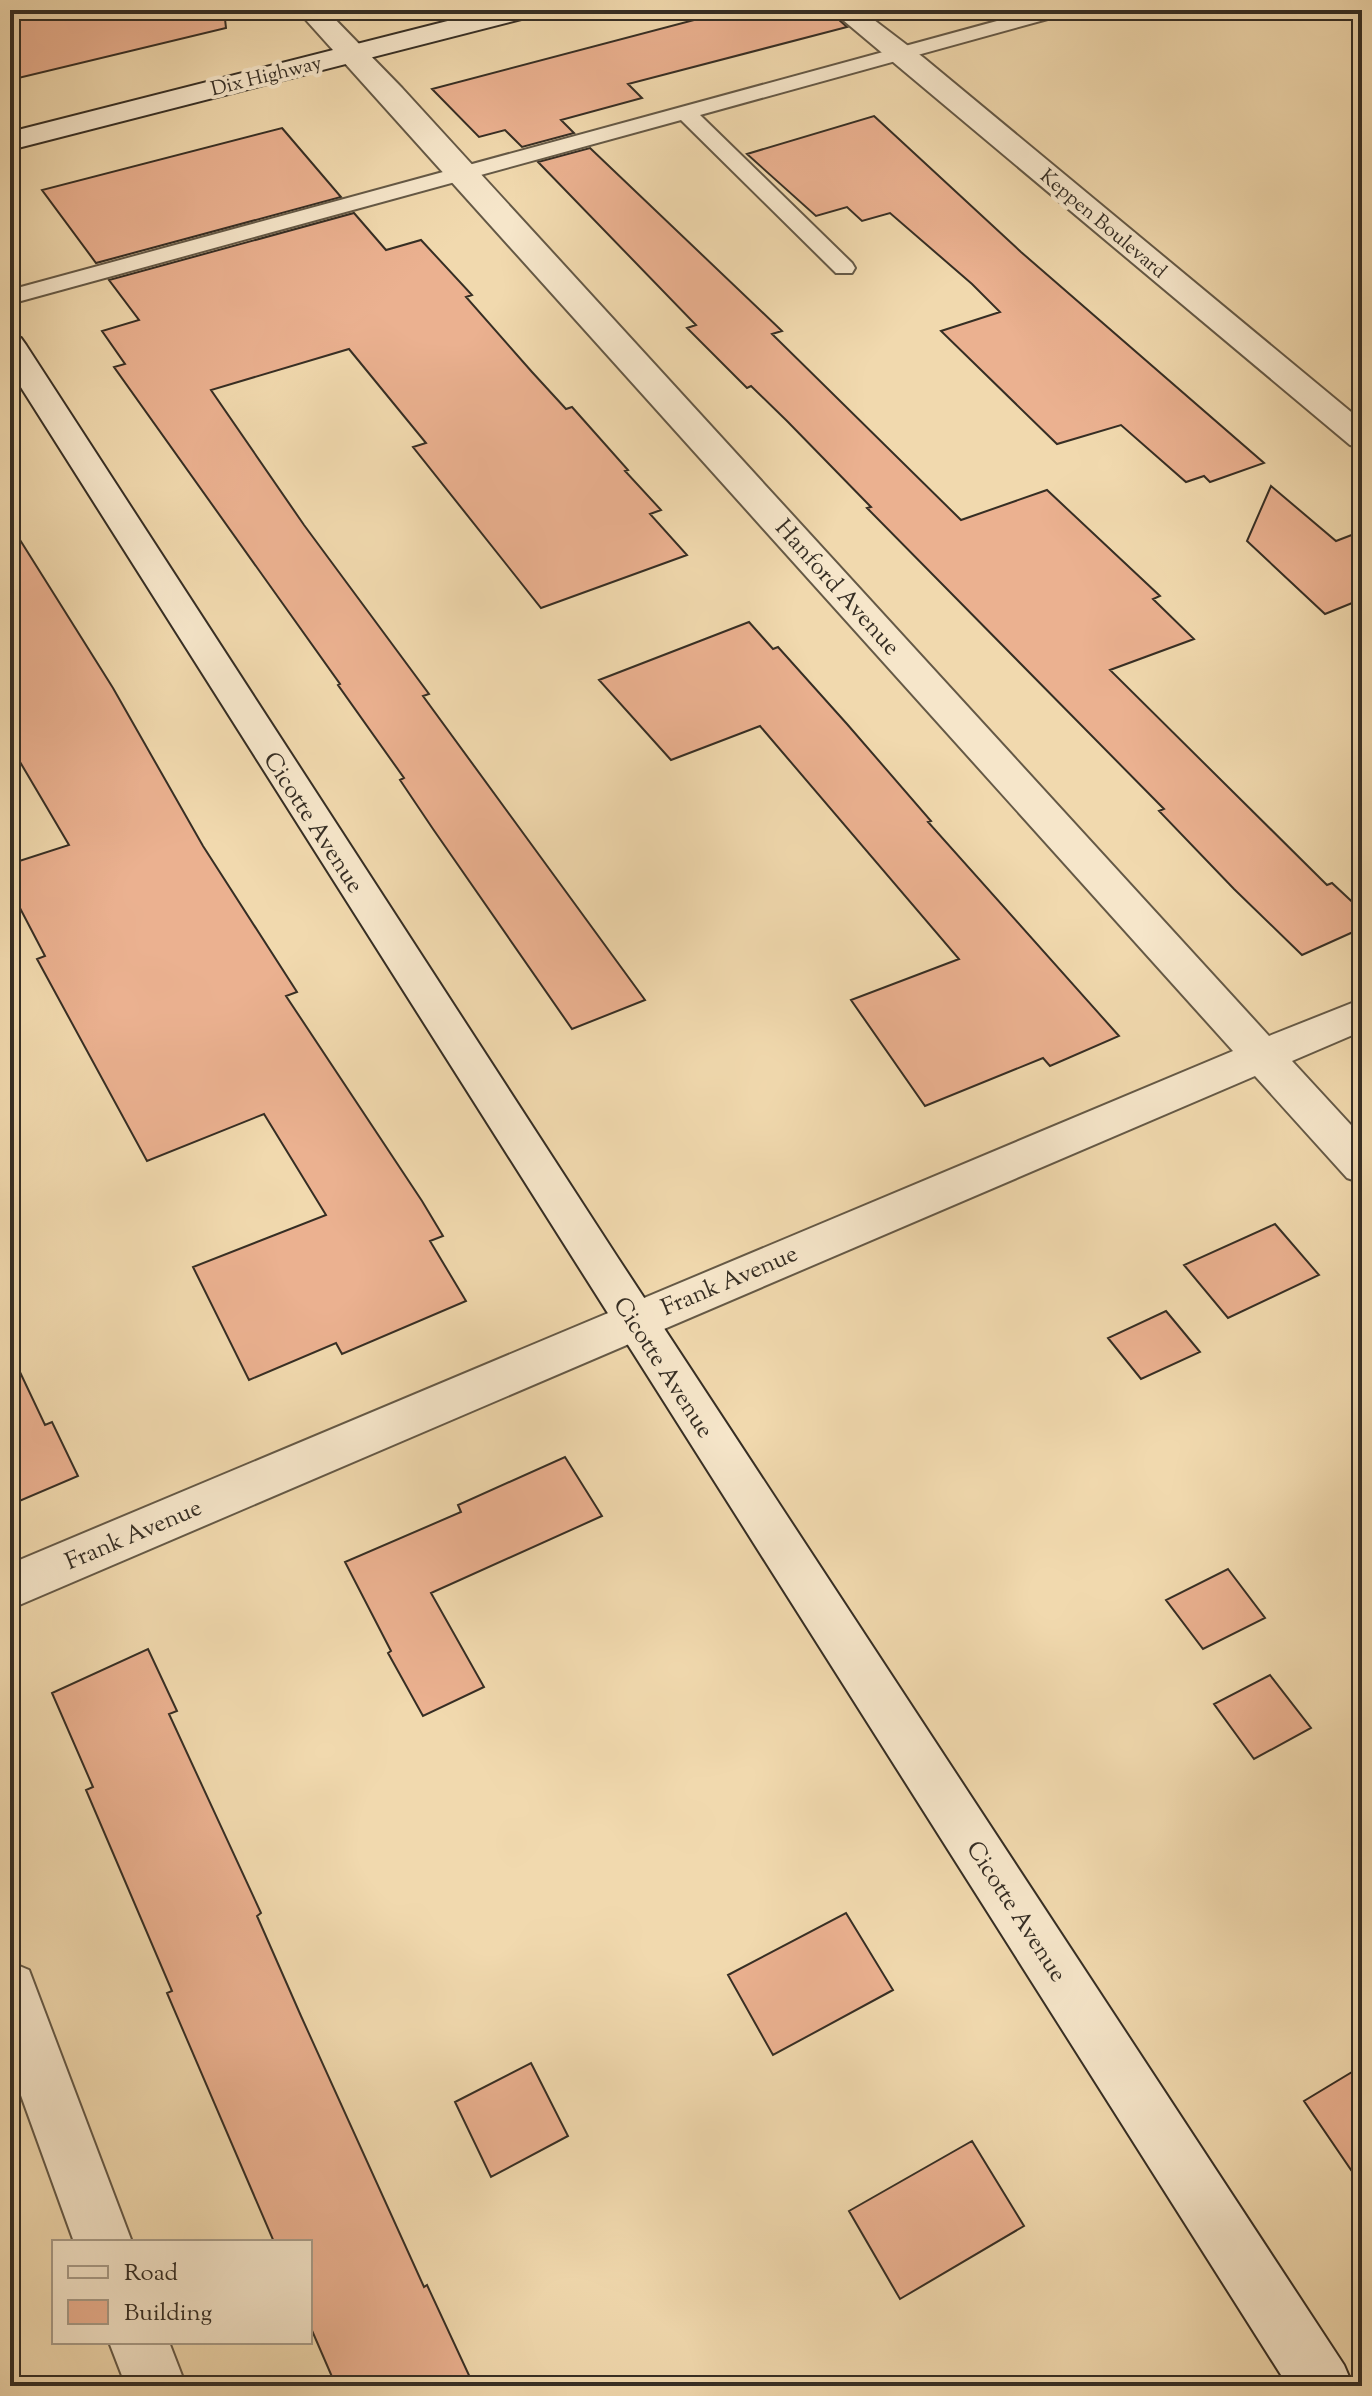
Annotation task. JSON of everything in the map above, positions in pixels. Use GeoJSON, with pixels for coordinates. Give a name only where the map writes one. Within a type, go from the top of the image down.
{"type":"FeatureCollection","features":[{"type":"Feature","properties":{"kind":"street","name":"Hanford Avenue"},"geometry":{"type":"LineString","coordinates":[[311,10],[354,53],[1362,1166]]}},
{"type":"Feature","properties":{"kind":"street","name":"Dix Highway"},"geometry":{"type":"LineString","coordinates":[[10,141],[523,10]]}},
{"type":"Feature","properties":{"kind":"street","name":"Keppen Boulevard"},"geometry":{"type":"LineString","coordinates":[[845,10],[1362,438]]}},
{"type":"Feature","properties":{"kind":"street","name":"Cicotte Avenue"},"geometry":{"type":"LineString","coordinates":[[10,345],[633,1320],[1323,2386]]}},
{"type":"Feature","properties":{"kind":"street","name":"Frank Avenue"},"geometry":{"type":"LineString","coordinates":[[10,1587],[633,1320],[1362,1014]]}},
{"type":"Feature","properties":{"kind":"street"},"geometry":{"type":"LineString","coordinates":[[10,1989],[102,2240]]}},
{"type":"Feature","properties":{"kind":"street"},"geometry":{"type":"LineString","coordinates":[[140,2344],[156,2386]]}},
{"type":"Feature","properties":{"kind":"lane"},"geometry":{"type":"LineString","coordinates":[[10,297],[1059,10]]}},
{"type":"Feature","properties":{"kind":"lane"},"geometry":{"type":"LineString","coordinates":[[685,112],[844,268]]}},
{"type":"Feature","properties":{"kind":"building"},"geometry":{"type":"Polygon","coordinates":[[[10,10],[224,10],[226,28],[10,80],[10,10]]]}},
{"type":"Feature","properties":{"kind":"building"},"geometry":{"type":"Polygon","coordinates":[[[732,10],[828,10],[847,27],[628,84],[642,98],[561,120],[574,133],[522,147],[505,130],[479,137],[432,89],[732,10]]]}},
{"type":"Feature","properties":{"kind":"building"},"geometry":{"type":"Polygon","coordinates":[[[874,116],[1021,252],[1264,463],[1210,482],[1204,476],[1186,482],[1121,425],[1057,444],[941,331],[1000,312],[972,284],[890,213],[862,221],[847,207],[816,216],[747,154],[874,116]]]}},
{"type":"Feature","properties":{"kind":"building"},"geometry":{"type":"Polygon","coordinates":[[[282,128],[341,197],[96,263],[42,190],[282,128]]]}},
{"type":"Feature","properties":{"kind":"building"},"geometry":{"type":"Polygon","coordinates":[[[590,148],[782,331],[772,334],[961,520],[1047,490],[1160,596],[1153,599],[1194,639],[1110,670],[1327,885],[1332,883],[1362,911],[1362,928],[1302,955],[1234,889],[1159,811],[1164,809],[867,508],[871,507],[787,421],[751,386],[747,388],[687,328],[696,325],[538,162],[590,148]]]}},
{"type":"Feature","properties":{"kind":"building"},"geometry":{"type":"Polygon","coordinates":[[[354,213],[386,250],[421,240],[472,295],[466,297],[532,372],[566,409],[572,407],[628,470],[625,471],[661,510],[650,514],[687,555],[541,608],[413,447],[426,443],[349,349],[211,390],[304,525],[429,694],[423,696],[645,1000],[572,1029],[400,780],[404,778],[340,684],[114,367],[125,364],[102,331],[139,320],[109,280],[354,213]]]}},
{"type":"Feature","properties":{"kind":"building"},"geometry":{"type":"Polygon","coordinates":[[[1271,486],[1336,541],[1362,531],[1362,599],[1325,614],[1247,541],[1271,486]]]}},
{"type":"Feature","properties":{"kind":"building"},"geometry":{"type":"Polygon","coordinates":[[[10,524],[113,688],[203,846],[297,992],[286,996],[443,1236],[430,1241],[466,1301],[342,1354],[336,1343],[249,1380],[193,1267],[326,1215],[264,1114],[147,1161],[37,959],[45,956],[10,889],[10,864],[69,845],[10,745],[10,524]]]}},
{"type":"Feature","properties":{"kind":"building"},"geometry":{"type":"Polygon","coordinates":[[[749,622],[773,649],[778,647],[847,724],[931,821],[928,822],[1119,1036],[1050,1066],[1043,1058],[925,1106],[851,1000],[959,959],[760,726],[671,760],[599,680],[749,622]]]}},
{"type":"Feature","properties":{"kind":"building"},"geometry":{"type":"Polygon","coordinates":[[[1275,1224],[1319,1275],[1228,1318],[1184,1265],[1275,1224]]]}},
{"type":"Feature","properties":{"kind":"building"},"geometry":{"type":"Polygon","coordinates":[[[1166,1311],[1200,1352],[1141,1379],[1108,1338],[1166,1311]]]}},
{"type":"Feature","properties":{"kind":"building"},"geometry":{"type":"Polygon","coordinates":[[[10,1351],[45,1425],[52,1422],[78,1476],[10,1505],[10,1351]]]}},
{"type":"Feature","properties":{"kind":"building"},"geometry":{"type":"Polygon","coordinates":[[[565,1457],[602,1516],[431,1593],[484,1687],[423,1716],[388,1653],[391,1651],[345,1562],[461,1512],[458,1505],[565,1457]]]}},
{"type":"Feature","properties":{"kind":"building"},"geometry":{"type":"Polygon","coordinates":[[[1228,1569],[1265,1618],[1203,1649],[1166,1600],[1228,1569]]]}},
{"type":"Feature","properties":{"kind":"building"},"geometry":{"type":"Polygon","coordinates":[[[148,1649],[177,1711],[169,1714],[261,1913],[257,1916],[301,2016],[424,2287],[427,2285],[474,2386],[336,2386],[312,2331],[312,2240],[273,2240],[167,1993],[172,1991],[86,1790],[93,1787],[52,1693],[148,1649]]]}},
{"type":"Feature","properties":{"kind":"building"},"geometry":{"type":"Polygon","coordinates":[[[1270,1675],[1311,1728],[1254,1759],[1214,1704],[1270,1675]]]}},
{"type":"Feature","properties":{"kind":"building"},"geometry":{"type":"Polygon","coordinates":[[[846,1913],[893,1990],[773,2055],[728,1975],[846,1913]]]}},
{"type":"Feature","properties":{"kind":"building"},"geometry":{"type":"Polygon","coordinates":[[[531,2063],[568,2136],[491,2177],[455,2102],[531,2063]]]}},
{"type":"Feature","properties":{"kind":"building"},"geometry":{"type":"Polygon","coordinates":[[[1362,2066],[1362,2186],[1304,2101],[1362,2066]]]}},
{"type":"Feature","properties":{"kind":"building"},"geometry":{"type":"Polygon","coordinates":[[[972,2141],[1024,2226],[900,2299],[849,2211],[972,2141]]]}}]}
